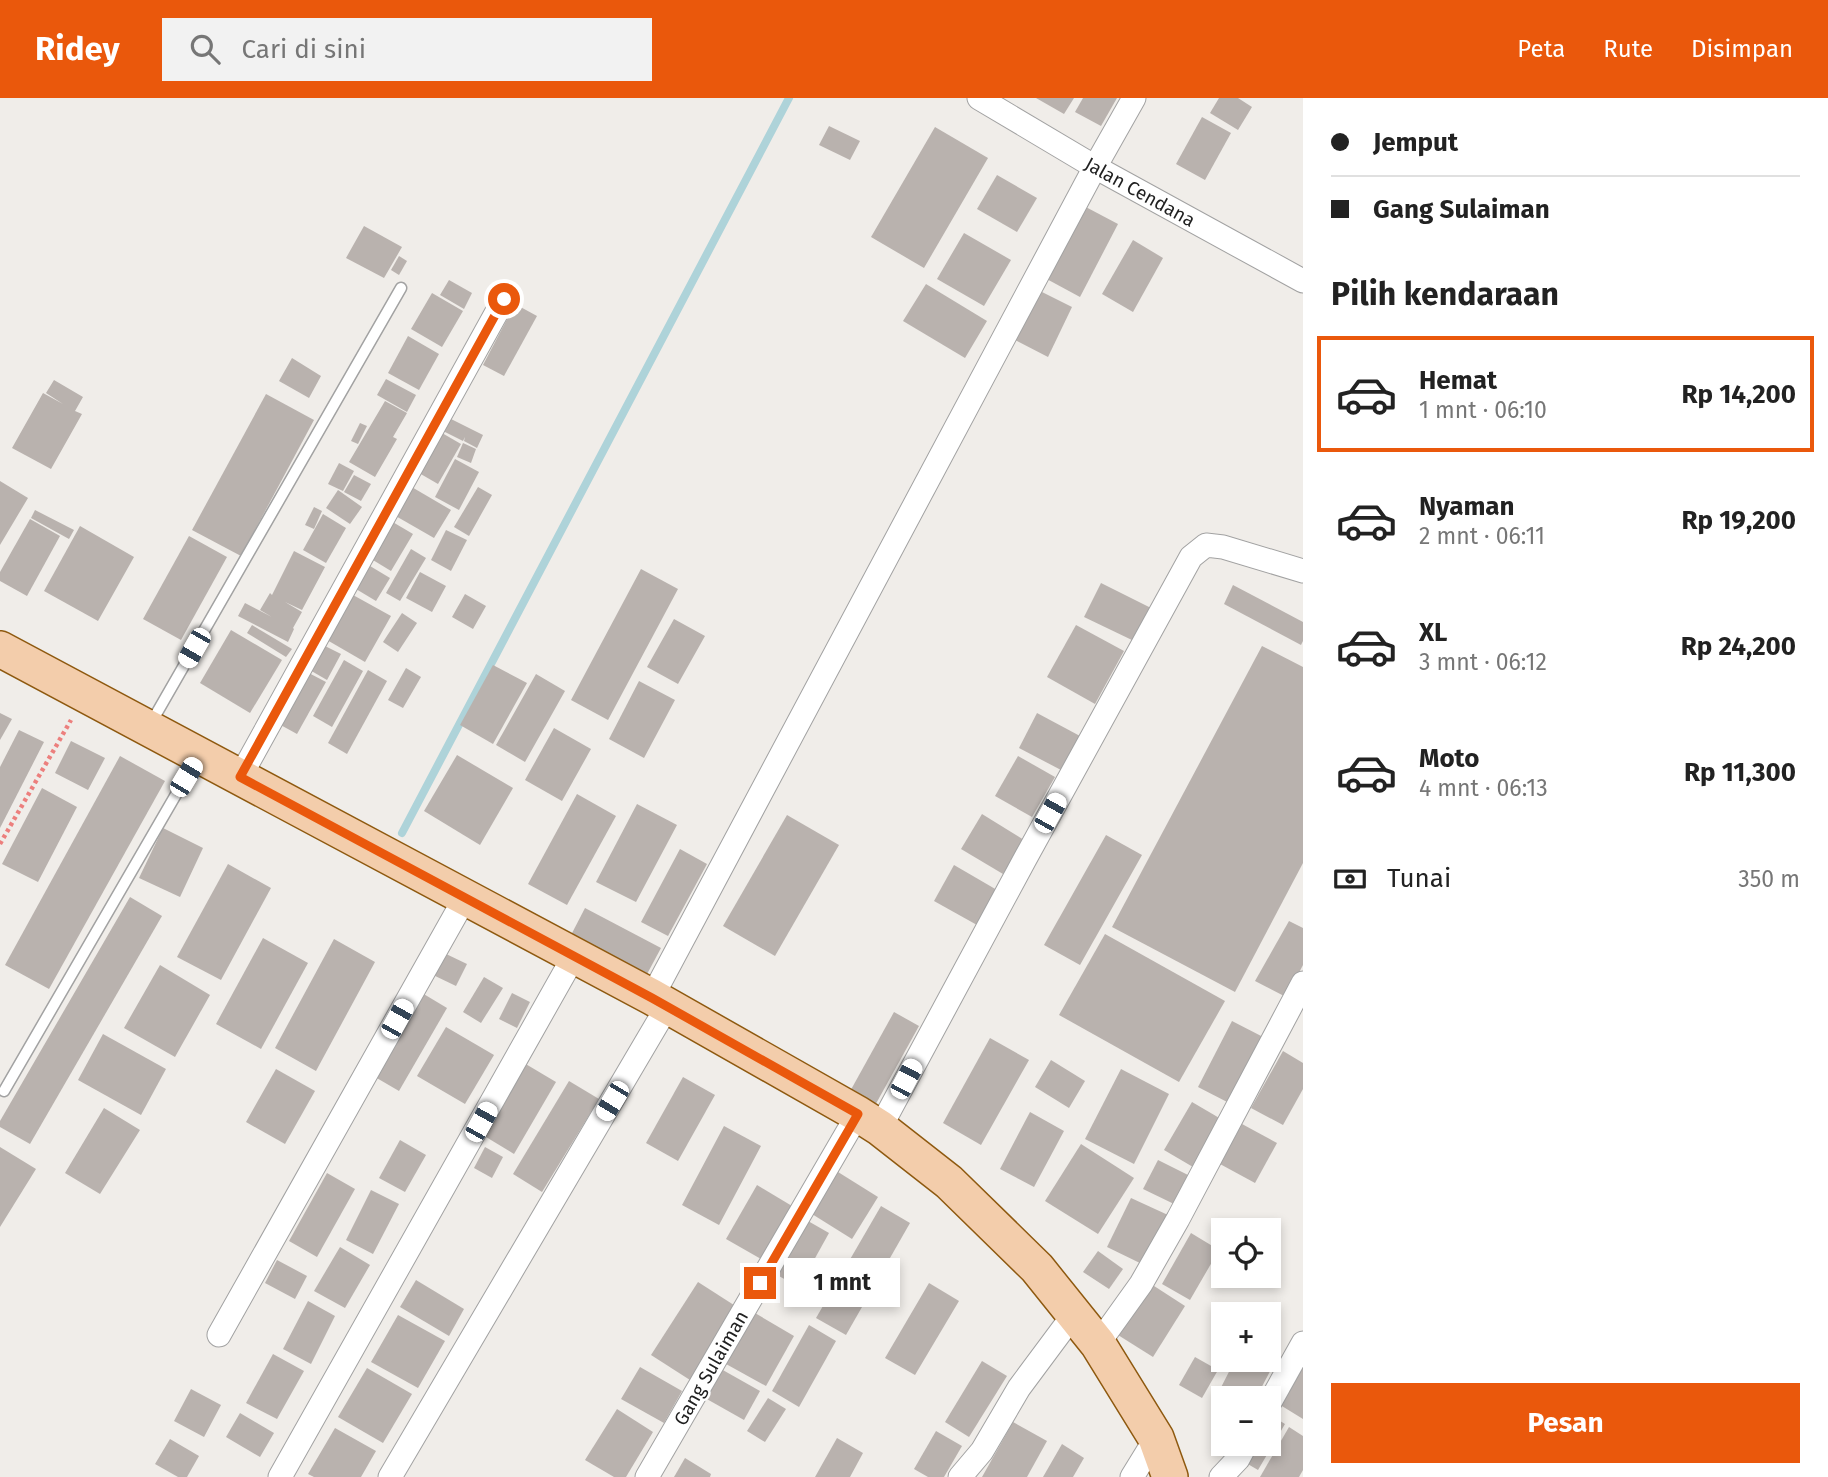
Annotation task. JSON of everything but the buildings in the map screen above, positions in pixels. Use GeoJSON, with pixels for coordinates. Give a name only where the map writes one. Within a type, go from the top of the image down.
{"type":"FeatureCollection","features":[{"type":"Feature","properties":{"kind":"main road"},"geometry":{"type":"LineString","coordinates":[[0,649],[660,1002],[869,1121],[949,1182],[1037,1268],[1098,1344],[1156,1438],[1170,1477]]}},
{"type":"Feature","properties":{"kind":"street","name":"Jalan Cendana"},"geometry":{"type":"LineString","coordinates":[[979,98],[1094,167],[1303,281]]}},
{"type":"Feature","properties":{"kind":"street"},"geometry":{"type":"LineString","coordinates":[[390,1477],[660,1002],[1094,167],[1133,98]]}},
{"type":"Feature","properties":{"kind":"street"},"geometry":{"type":"LineString","coordinates":[[240,777],[504,299]]}},
{"type":"Feature","properties":{"kind":"street","name":"Gang Sulaiman"},"geometry":{"type":"LineString","coordinates":[[648,1477],[869,1121],[1025,859],[1191,557],[1206,545],[1223,547],[1303,571]]}},
{"type":"Feature","properties":{"kind":"street"},"geometry":{"type":"LineString","coordinates":[[219,1335],[465,898]]}},
{"type":"Feature","properties":{"kind":"street"},"geometry":{"type":"LineString","coordinates":[[280,1477],[574,956]]}},
{"type":"Feature","properties":{"kind":"street"},"geometry":{"type":"LineString","coordinates":[[1098,1344],[1141,1284],[1303,984]]}},
{"type":"Feature","properties":{"kind":"street"},"geometry":{"type":"LineString","coordinates":[[960,1477],[982,1451],[1019,1388],[1074,1314]]}},
{"type":"Feature","properties":{"kind":"street"},"geometry":{"type":"LineString","coordinates":[[1279,1386],[1303,1343]]}},
{"type":"Feature","properties":{"kind":"street"},"geometry":{"type":"LineString","coordinates":[[1132,1477],[1156,1438]]}},
{"type":"Feature","properties":{"kind":"street"},"geometry":{"type":"LineString","coordinates":[[1221,1477],[1240,1456]]}},
{"type":"Feature","properties":{"kind":"lane"},"geometry":{"type":"LineString","coordinates":[[148,728],[401,288]]}},
{"type":"Feature","properties":{"kind":"lane"},"geometry":{"type":"LineString","coordinates":[[4,1091],[199,756]]}},
{"type":"Feature","properties":{"kind":"path"},"geometry":{"type":"LineString","coordinates":[[0,844],[85,694]]}},
{"type":"Feature","properties":{"kind":"waterway"},"geometry":{"type":"LineString","coordinates":[[402,833],[789,98]]}},
{"type":"Feature","properties":{"kind":"route"},"geometry":{"type":"LineString","coordinates":[[504,299],[240,777],[652,998],[858,1114],[760,1283]]}}]}
